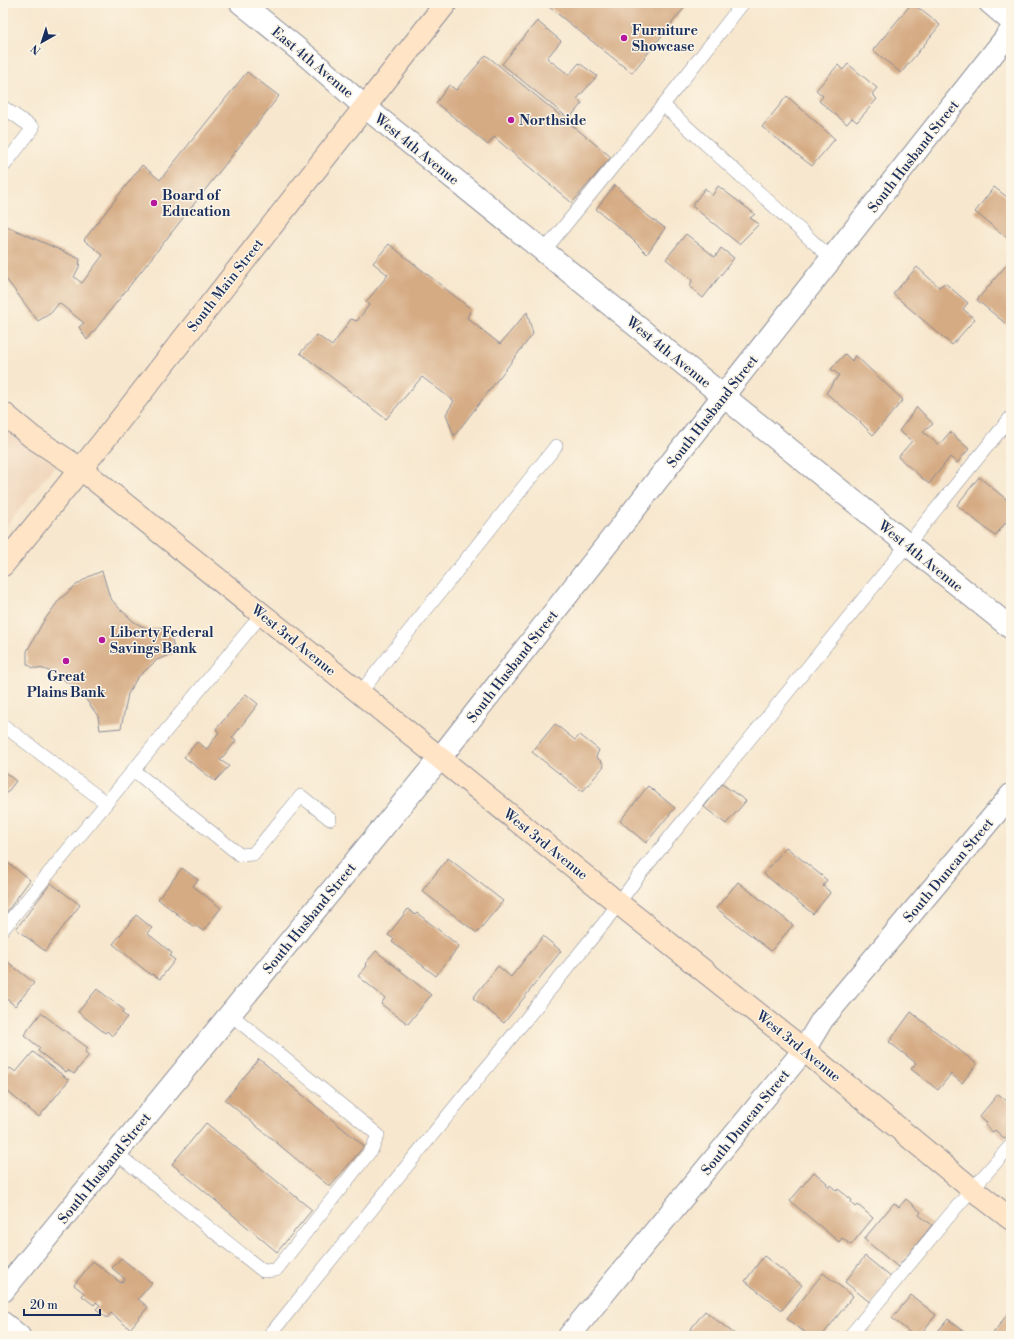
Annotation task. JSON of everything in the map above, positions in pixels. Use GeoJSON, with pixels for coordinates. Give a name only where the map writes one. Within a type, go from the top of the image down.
{"type":"FeatureCollection","features":[{"type":"Feature","properties":{"kind":"street","name":"East 4th Avenue"},"geometry":{"type":"LineString","coordinates":[[241,3],[309,58],[365,107]]}},
{"type":"Feature","properties":{"kind":"street","name":"South Main Street"},"geometry":{"type":"LineString","coordinates":[[3,565],[81,469],[446,3]]}},
{"type":"Feature","properties":{"kind":"street"},"geometry":{"type":"LineString","coordinates":[[990,3],[1011,21]]}},
{"type":"Feature","properties":{"kind":"street","name":"South Husband Street"},"geometry":{"type":"LineString","coordinates":[[3,1291],[440,758],[1011,31]]}},
{"type":"Feature","properties":{"kind":"street","name":"West 4th Avenue"},"geometry":{"type":"LineString","coordinates":[[365,107],[1011,628]]}},
{"type":"Feature","properties":{"kind":"street","name":"West 3rd Avenue"},"geometry":{"type":"LineString","coordinates":[[4,415],[32,437],[81,469],[618,903],[804,1050],[972,1189],[1011,1219]]}},
{"type":"Feature","properties":{"kind":"street","name":"South Duncan Street"},"geometry":{"type":"LineString","coordinates":[[569,1336],[804,1050],[822,1020],[1011,795]]}},
{"type":"Feature","properties":{"kind":"street"},"geometry":{"type":"LineString","coordinates":[[3,1323],[19,1336]]}},
{"type":"Feature","properties":{"kind":"lane"},"geometry":{"type":"LineString","coordinates":[[544,251],[663,105],[743,3]]}},
{"type":"Feature","properties":{"kind":"lane"},"geometry":{"type":"LineString","coordinates":[[663,105],[832,259]]}},
{"type":"Feature","properties":{"kind":"lane"},"geometry":{"type":"LineString","coordinates":[[3,107],[33,128],[3,167]]}},
{"type":"Feature","properties":{"kind":"lane"},"geometry":{"type":"LineString","coordinates":[[269,1336],[604,923],[640,874],[1011,417]]}},
{"type":"Feature","properties":{"kind":"lane"},"geometry":{"type":"LineString","coordinates":[[360,693],[556,446]]}},
{"type":"Feature","properties":{"kind":"lane"},"geometry":{"type":"LineString","coordinates":[[3,929],[262,614]]}},
{"type":"Feature","properties":{"kind":"lane"},"geometry":{"type":"LineString","coordinates":[[3,724],[106,803]]}},
{"type":"Feature","properties":{"kind":"lane"},"geometry":{"type":"LineString","coordinates":[[133,770],[240,855],[253,854],[301,796],[330,819]]}},
{"type":"Feature","properties":{"kind":"lane"},"geometry":{"type":"LineString","coordinates":[[116,1153],[263,1271],[276,1270],[372,1149],[378,1135],[230,1014]]}},
{"type":"Feature","properties":{"kind":"lane"},"geometry":{"type":"LineString","coordinates":[[850,1336],[972,1189],[1011,1146]]}},
{"type":"Feature","properties":{"kind":"shaded area"},"geometry":{"type":"Polygon","coordinates":[[[3,414],[60,459],[3,530],[3,414]]]}},
{"type":"Feature","properties":{"kind":"building","name":"Furniture Showcase"},"geometry":{"type":"Polygon","coordinates":[[[544,3],[688,3],[632,73],[544,3]]]}},
{"type":"Feature","properties":{"kind":"building"},"geometry":{"type":"Polygon","coordinates":[[[912,3],[940,25],[901,73],[873,50],[912,3]]]}},
{"type":"Feature","properties":{"kind":"building"},"geometry":{"type":"Polygon","coordinates":[[[537,21],[561,41],[547,58],[569,75],[579,63],[597,76],[577,99],[582,103],[569,119],[502,64],[537,21]]]}},
{"type":"Feature","properties":{"kind":"building","name":"Northside"},"geometry":{"type":"Polygon","coordinates":[[[486,55],[611,157],[572,203],[494,137],[488,145],[436,103],[449,85],[456,90],[486,55]]]}},
{"type":"Feature","properties":{"kind":"building"},"geometry":{"type":"Polygon","coordinates":[[[848,64],[877,88],[872,94],[877,99],[857,122],[852,118],[847,124],[819,101],[823,96],[816,90],[838,65],[843,70],[848,64]]]}},
{"type":"Feature","properties":{"kind":"building","name":"Board of Education"},"geometry":{"type":"Polygon","coordinates":[[[247,72],[279,96],[87,340],[79,327],[84,323],[59,303],[51,313],[38,321],[3,275],[4,225],[80,259],[79,267],[74,277],[82,283],[103,255],[84,240],[142,165],[160,180],[247,72]]]}},
{"type":"Feature","properties":{"kind":"building"},"geometry":{"type":"Polygon","coordinates":[[[787,96],[835,139],[812,166],[762,127],[787,96]]]}},
{"type":"Feature","properties":{"kind":"building"},"geometry":{"type":"Polygon","coordinates":[[[615,185],[644,213],[665,228],[647,254],[628,235],[596,209],[615,185]]]}},
{"type":"Feature","properties":{"kind":"building"},"geometry":{"type":"Polygon","coordinates":[[[718,186],[755,214],[750,218],[759,224],[739,244],[692,206],[705,188],[712,196],[718,186]]]}},
{"type":"Feature","properties":{"kind":"building"},"geometry":{"type":"Polygon","coordinates":[[[994,187],[1011,200],[1011,241],[975,212],[994,187]]]}},
{"type":"Feature","properties":{"kind":"building"},"geometry":{"type":"Polygon","coordinates":[[[686,234],[715,257],[721,248],[734,258],[703,298],[690,287],[692,280],[666,259],[686,234]]]}},
{"type":"Feature","properties":{"kind":"building"},"geometry":{"type":"Polygon","coordinates":[[[389,244],[471,309],[467,318],[500,344],[527,312],[533,334],[454,436],[446,414],[454,401],[422,377],[386,419],[300,353],[317,335],[332,346],[351,319],[357,321],[369,305],[366,302],[388,275],[373,263],[389,244]]]}},
{"type":"Feature","properties":{"kind":"building"},"geometry":{"type":"Polygon","coordinates":[[[1008,263],[1011,265],[1011,328],[977,300],[1008,263]]]}},
{"type":"Feature","properties":{"kind":"building"},"geometry":{"type":"Polygon","coordinates":[[[917,267],[939,287],[945,283],[968,303],[963,309],[975,319],[952,345],[893,294],[917,267]]]}},
{"type":"Feature","properties":{"kind":"building"},"geometry":{"type":"Polygon","coordinates":[[[845,354],[852,361],[855,355],[903,400],[873,435],[856,418],[826,393],[839,375],[831,369],[845,354]]]}},
{"type":"Feature","properties":{"kind":"building"},"geometry":{"type":"Polygon","coordinates":[[[917,407],[933,424],[923,432],[939,445],[950,432],[969,449],[957,463],[950,457],[929,484],[898,457],[912,441],[899,431],[917,407]]]}},
{"type":"Feature","properties":{"kind":"building"},"geometry":{"type":"Polygon","coordinates":[[[979,477],[1011,503],[1011,516],[995,536],[957,505],[979,477]]]}},
{"type":"Feature","properties":{"kind":"building","name":"Liberty Federal Savings Bank"},"geometry":{"type":"Polygon","coordinates":[[[102,571],[110,598],[134,622],[148,629],[169,627],[175,653],[157,660],[137,678],[128,694],[121,728],[100,730],[98,716],[84,697],[56,674],[44,669],[33,668],[27,664],[27,651],[43,622],[59,600],[88,577],[102,571]]]}},
{"type":"Feature","properties":{"kind":"building"},"geometry":{"type":"Polygon","coordinates":[[[246,694],[258,704],[232,738],[236,741],[220,760],[229,766],[215,781],[184,757],[197,742],[207,749],[219,732],[216,729],[246,694]]]}},
{"type":"Feature","properties":{"kind":"building"},"geometry":{"type":"Polygon","coordinates":[[[555,724],[575,740],[580,735],[599,750],[596,757],[604,766],[583,791],[532,752],[555,724]]]}},
{"type":"Feature","properties":{"kind":"building"},"geometry":{"type":"Polygon","coordinates":[[[3,771],[16,781],[3,798],[3,771]]]}},
{"type":"Feature","properties":{"kind":"building"},"geometry":{"type":"Polygon","coordinates":[[[722,784],[746,801],[726,824],[704,807],[722,784]]]}},
{"type":"Feature","properties":{"kind":"building"},"geometry":{"type":"Polygon","coordinates":[[[648,786],[675,808],[646,843],[620,821],[648,786]]]}},
{"type":"Feature","properties":{"kind":"building"},"geometry":{"type":"Polygon","coordinates":[[[786,847],[827,880],[823,886],[830,893],[813,914],[764,874],[786,847]]]}},
{"type":"Feature","properties":{"kind":"building"},"geometry":{"type":"Polygon","coordinates":[[[448,858],[503,901],[477,933],[422,891],[448,858]]]}},
{"type":"Feature","properties":{"kind":"building"},"geometry":{"type":"Polygon","coordinates":[[[3,859],[30,880],[3,917],[3,859]]]}},
{"type":"Feature","properties":{"kind":"building"},"geometry":{"type":"Polygon","coordinates":[[[182,868],[198,880],[193,886],[221,908],[203,931],[195,925],[194,927],[158,899],[182,868]]]}},
{"type":"Feature","properties":{"kind":"building"},"geometry":{"type":"Polygon","coordinates":[[[738,882],[793,925],[771,951],[716,908],[738,882]]]}},
{"type":"Feature","properties":{"kind":"building"},"geometry":{"type":"Polygon","coordinates":[[[51,883],[80,905],[45,951],[16,929],[51,883]]]}},
{"type":"Feature","properties":{"kind":"building"},"geometry":{"type":"Polygon","coordinates":[[[408,909],[415,915],[417,913],[459,946],[436,976],[392,942],[394,939],[388,935],[408,909]]]}},
{"type":"Feature","properties":{"kind":"building"},"geometry":{"type":"Polygon","coordinates":[[[136,915],[152,928],[147,933],[172,953],[170,956],[175,960],[160,979],[152,974],[151,975],[113,944],[136,915]]]}},
{"type":"Feature","properties":{"kind":"building"},"geometry":{"type":"Polygon","coordinates":[[[543,936],[561,951],[504,1023],[473,998],[498,966],[511,977],[543,936]]]}},
{"type":"Feature","properties":{"kind":"building"},"geometry":{"type":"Polygon","coordinates":[[[376,951],[431,995],[408,1024],[381,1004],[385,998],[358,976],[367,966],[365,964],[376,951]]]}},
{"type":"Feature","properties":{"kind":"building"},"geometry":{"type":"Polygon","coordinates":[[[3,958],[34,983],[15,1006],[3,996],[3,958]]]}},
{"type":"Feature","properties":{"kind":"building"},"geometry":{"type":"Polygon","coordinates":[[[97,989],[124,1010],[122,1013],[127,1017],[112,1036],[107,1031],[105,1033],[78,1012],[97,989]]]}},
{"type":"Feature","properties":{"kind":"building"},"geometry":{"type":"Polygon","coordinates":[[[911,1012],[977,1064],[962,1083],[951,1074],[938,1090],[911,1069],[916,1063],[889,1042],[911,1012]]]}},
{"type":"Feature","properties":{"kind":"building"},"geometry":{"type":"Polygon","coordinates":[[[41,1013],[88,1048],[85,1052],[89,1055],[74,1074],[68,1070],[66,1072],[38,1051],[40,1048],[24,1035],[41,1013]]]}},
{"type":"Feature","properties":{"kind":"building"},"geometry":{"type":"Polygon","coordinates":[[[33,1052],[69,1080],[39,1117],[3,1088],[3,1077],[10,1068],[16,1072],[33,1052]]]}},
{"type":"Feature","properties":{"kind":"building"},"geometry":{"type":"Polygon","coordinates":[[[259,1059],[364,1146],[330,1187],[225,1100],[259,1059]]]}},
{"type":"Feature","properties":{"kind":"building"},"geometry":{"type":"Polygon","coordinates":[[[998,1094],[1011,1104],[1011,1131],[1005,1139],[995,1130],[993,1132],[985,1125],[987,1123],[979,1117],[998,1094]]]}},
{"type":"Feature","properties":{"kind":"building"},"geometry":{"type":"Polygon","coordinates":[[[206,1123],[312,1210],[277,1252],[172,1164],[206,1123]]]}},
{"type":"Feature","properties":{"kind":"building"},"geometry":{"type":"Polygon","coordinates":[[[814,1172],[827,1183],[826,1184],[829,1187],[830,1185],[837,1191],[838,1189],[852,1200],[851,1202],[856,1207],[858,1205],[873,1218],[851,1245],[842,1238],[839,1242],[790,1201],[814,1172]]]}},
{"type":"Feature","properties":{"kind":"building"},"geometry":{"type":"Polygon","coordinates":[[[906,1199],[921,1212],[919,1215],[932,1225],[898,1267],[864,1239],[894,1203],[899,1207],[906,1199]]]}},
{"type":"Feature","properties":{"kind":"building"},"geometry":{"type":"Polygon","coordinates":[[[764,1256],[802,1285],[782,1310],[745,1281],[764,1256]]]}},
{"type":"Feature","properties":{"kind":"building"},"geometry":{"type":"Polygon","coordinates":[[[865,1256],[892,1278],[872,1304],[845,1282],[865,1256]]]}},
{"type":"Feature","properties":{"kind":"building"},"geometry":{"type":"Polygon","coordinates":[[[121,1258],[152,1283],[138,1299],[148,1307],[130,1329],[111,1313],[107,1318],[96,1309],[100,1305],[96,1302],[94,1305],[82,1296],[84,1293],[74,1285],[93,1261],[121,1283],[125,1279],[112,1268],[121,1258]]]}},
{"type":"Feature","properties":{"kind":"building"},"geometry":{"type":"Polygon","coordinates":[[[823,1273],[853,1296],[822,1336],[810,1336],[787,1319],[823,1273]]]}},
{"type":"Feature","properties":{"kind":"building"},"geometry":{"type":"Polygon","coordinates":[[[911,1295],[936,1315],[919,1336],[914,1336],[892,1318],[911,1295]]]}},
{"type":"Feature","properties":{"kind":"building"},"geometry":{"type":"Polygon","coordinates":[[[705,1311],[737,1336],[685,1336],[705,1311]]]}},
{"type":"Feature","properties":{"kind":"building"},"geometry":{"type":"Polygon","coordinates":[[[1009,1312],[1011,1314],[1011,1336],[991,1336],[1009,1312]]]}},
{"type":"Feature","properties":{"kind":"building"},"geometry":{"type":"Polygon","coordinates":[[[948,1319],[970,1336],[934,1336],[948,1319]]]}},
{"type":"Feature","properties":{"kind":"place","name":"Furniture Showcase"},"geometry":{"type":"Point","coordinates":[624,38]}},
{"type":"Feature","properties":{"kind":"place","name":"Northside"},"geometry":{"type":"Point","coordinates":[511,120]}},
{"type":"Feature","properties":{"kind":"place","name":"Board of Education"},"geometry":{"type":"Point","coordinates":[154,203]}},
{"type":"Feature","properties":{"kind":"place","name":"Liberty Federal Savings Bank"},"geometry":{"type":"Point","coordinates":[102,640]}},
{"type":"Feature","properties":{"kind":"place","name":"Great Plains Bank"},"geometry":{"type":"Point","coordinates":[66,661]}}]}
